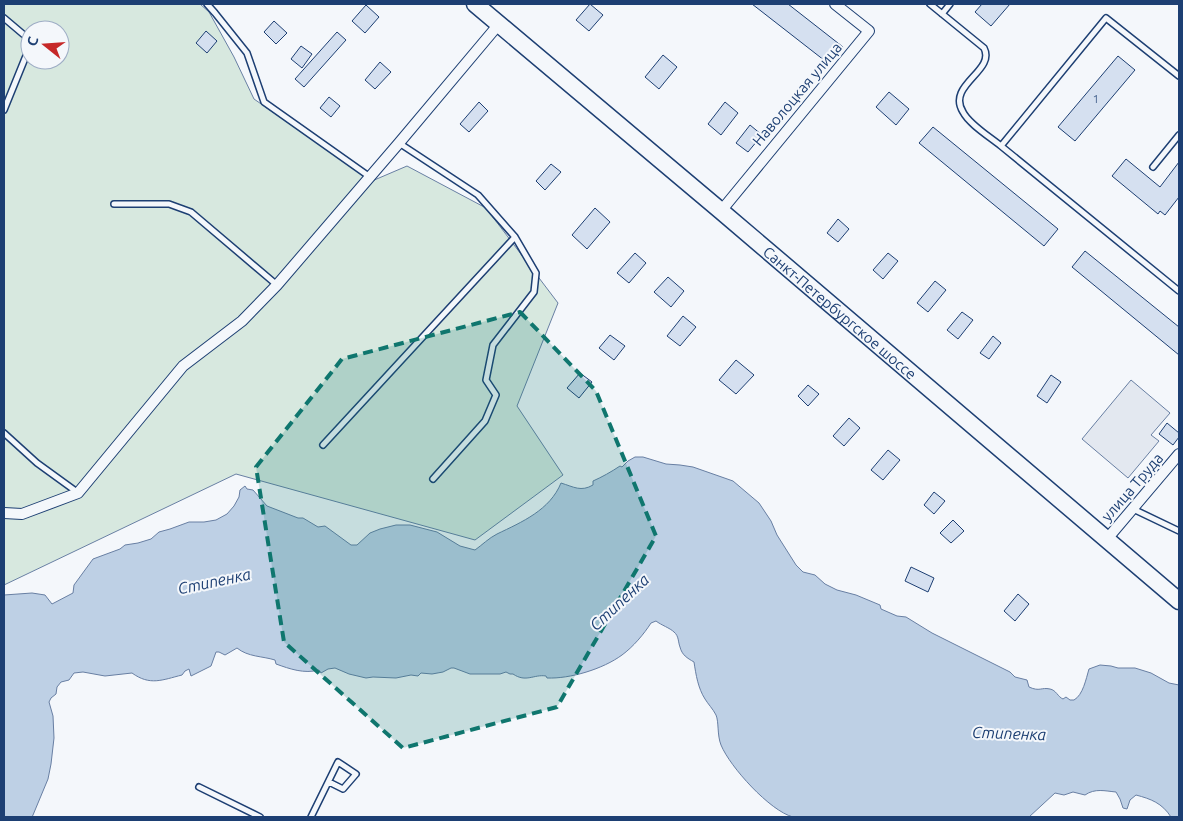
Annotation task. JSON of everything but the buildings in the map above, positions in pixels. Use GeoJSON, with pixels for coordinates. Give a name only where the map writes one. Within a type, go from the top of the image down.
{"type":"FeatureCollection","features":[{"type":"Feature","properties":{"kind":"main road","name":"Санкт-Петербургское шоссе"},"geometry":{"type":"LineString","coordinates":[[475,4],[721,210],[1179,601]]}},
{"type":"Feature","properties":{"kind":"street","name":"Наволоцкая улица"},"geometry":{"type":"LineString","coordinates":[[721,210],[869,31],[835,4]]}},
{"type":"Feature","properties":{"kind":"street"},"geometry":{"type":"LineString","coordinates":[[4,514],[22,514],[78,492],[183,366],[242,321],[277,285],[499,24]]}},
{"type":"Feature","properties":{"kind":"street","name":"улица Труда"},"geometry":{"type":"LineString","coordinates":[[1106,538],[1179,454]]}},
{"type":"Feature","properties":{"kind":"lane"},"geometry":{"type":"LineString","coordinates":[[207,4],[247,53],[264,102],[370,177]]}},
{"type":"Feature","properties":{"kind":"lane"},"geometry":{"type":"LineString","coordinates":[[930,4],[984,48],[986,52],[985,62],[961,92],[959,101],[966,118],[1179,291]]}},
{"type":"Feature","properties":{"kind":"lane"},"geometry":{"type":"LineString","coordinates":[[942,14],[950,4]]}},
{"type":"Feature","properties":{"kind":"lane"},"geometry":{"type":"LineString","coordinates":[[4,18],[20,32]]}},
{"type":"Feature","properties":{"kind":"lane"},"geometry":{"type":"LineString","coordinates":[[1001,146],[1106,18],[1179,76]]}},
{"type":"Feature","properties":{"kind":"lane"},"geometry":{"type":"LineString","coordinates":[[4,110],[20,70]]}},
{"type":"Feature","properties":{"kind":"lane"},"geometry":{"type":"LineString","coordinates":[[1153,167],[1179,135]]}},
{"type":"Feature","properties":{"kind":"lane"},"geometry":{"type":"LineString","coordinates":[[399,143],[478,195],[515,237],[536,273],[534,292],[493,345],[486,380],[496,395],[485,421],[433,479]]}},
{"type":"Feature","properties":{"kind":"lane"},"geometry":{"type":"LineString","coordinates":[[114,204],[168,204],[191,212],[277,285]]}},
{"type":"Feature","properties":{"kind":"lane"},"geometry":{"type":"LineString","coordinates":[[323,445],[515,237]]}},
{"type":"Feature","properties":{"kind":"lane"},"geometry":{"type":"LineString","coordinates":[[4,433],[37,464],[78,492]]}},
{"type":"Feature","properties":{"kind":"lane"},"geometry":{"type":"LineString","coordinates":[[1132,509],[1179,531]]}},
{"type":"Feature","properties":{"kind":"lane"},"geometry":{"type":"LineString","coordinates":[[311,817],[328,782],[338,762],[356,774],[343,789],[328,782]]}},
{"type":"Feature","properties":{"kind":"lane"},"geometry":{"type":"LineString","coordinates":[[198,787],[260,817]]}},
{"type":"Feature","properties":{"kind":"highlighted area"},"geometry":{"type":"Polygon","coordinates":[[[520,312],[596,391],[656,536],[557,707],[403,748],[284,642],[256,467],[342,359],[520,312]]]}},
{"type":"Feature","properties":{"kind":"shaded area"},"geometry":{"type":"Polygon","coordinates":[[[4,4],[200,4],[209,12],[234,57],[254,99],[372,181],[407,166],[486,208],[558,303],[517,406],[563,475],[475,540],[236,474],[4,585],[4,4]]]}},
{"type":"Feature","properties":{"kind":"shaded area"},"geometry":{"type":"Polygon","coordinates":[[[1131,380],[1170,413],[1151,435],[1159,441],[1128,478],[1082,439],[1131,380]]]}},
{"type":"Feature","properties":{"kind":"water","name":"Стипенка"},"geometry":{"type":"Polygon","coordinates":[[[635,457],[643,457],[666,464],[693,467],[733,481],[759,503],[796,565],[803,572],[815,575],[825,584],[837,590],[856,595],[880,605],[881,609],[897,616],[906,617],[932,633],[1010,672],[1015,677],[1027,680],[1029,687],[1050,689],[1063,699],[1066,697],[1074,700],[1082,691],[1089,669],[1100,665],[1135,668],[1151,673],[1169,683],[1179,685],[1179,817],[1171,817],[1156,802],[1136,795],[1130,800],[1127,809],[1123,808],[1116,792],[1100,790],[1085,795],[1073,792],[1064,795],[1055,793],[1029,817],[793,817],[773,806],[762,797],[733,765],[721,745],[716,715],[701,690],[694,662],[682,652],[676,634],[656,621],[651,623],[630,648],[606,665],[586,672],[556,678],[542,676],[522,678],[506,672],[500,674],[470,674],[451,668],[432,674],[421,673],[418,676],[366,678],[335,668],[321,673],[319,670],[302,671],[292,669],[276,664],[275,660],[250,655],[237,648],[225,655],[216,652],[211,666],[191,676],[189,669],[182,675],[156,681],[138,677],[132,673],[105,676],[83,672],[74,673],[69,680],[61,682],[57,687],[56,694],[49,702],[53,716],[54,738],[51,764],[48,779],[33,815],[32,817],[4,817],[4,595],[32,593],[45,595],[52,604],[73,593],[74,585],[93,559],[120,549],[125,545],[151,539],[159,532],[189,522],[216,520],[227,514],[234,506],[239,497],[240,490],[245,486],[247,489],[253,490],[267,506],[298,518],[303,518],[318,527],[325,526],[351,545],[357,545],[370,533],[380,529],[396,525],[410,525],[437,532],[460,546],[475,550],[494,536],[543,508],[550,501],[561,483],[577,488],[589,487],[593,485],[593,481],[620,466],[622,467],[635,457]]]}}]}
